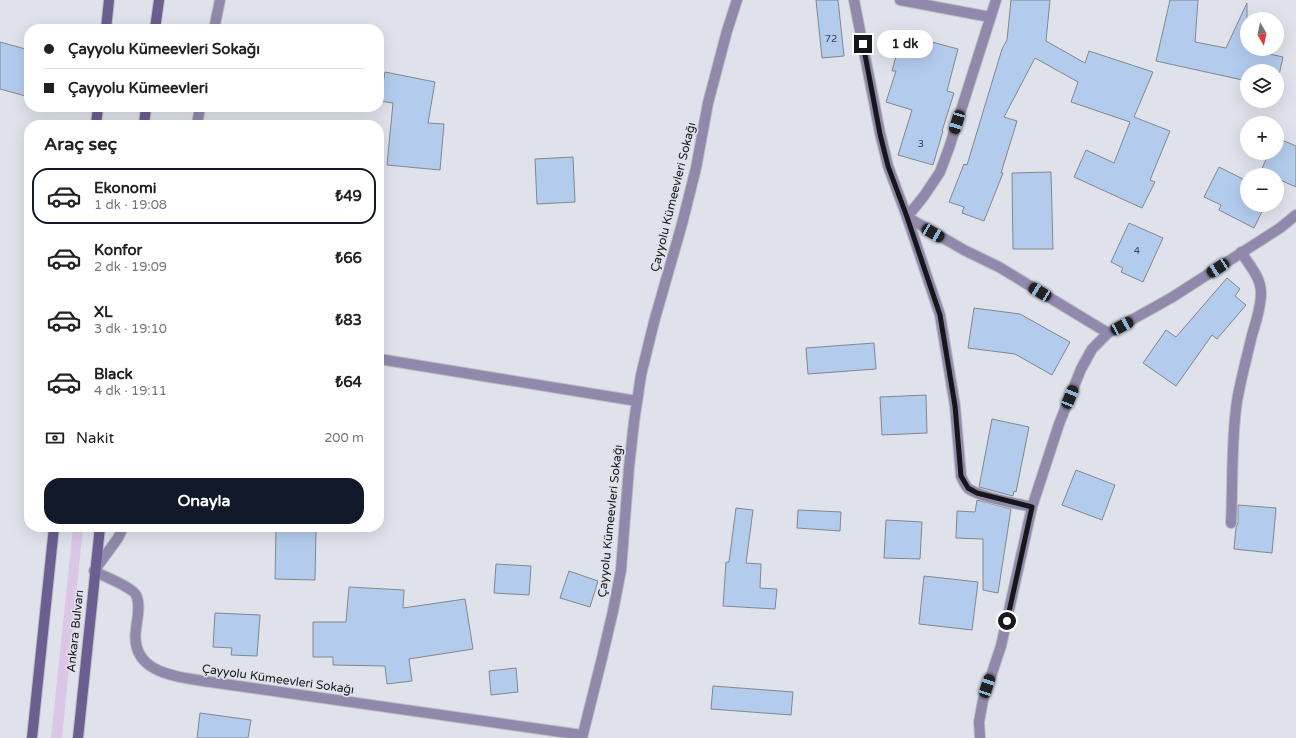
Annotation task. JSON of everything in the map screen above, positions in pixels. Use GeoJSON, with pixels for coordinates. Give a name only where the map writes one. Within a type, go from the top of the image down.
{"type":"FeatureCollection","features":[{"type":"Feature","properties":{"kind":"main road"},"geometry":{"type":"LineString","coordinates":[[107,24],[109,0]]}},
{"type":"Feature","properties":{"kind":"main road"},"geometry":{"type":"LineString","coordinates":[[156,24],[159,0]]}},
{"type":"Feature","properties":{"kind":"main road"},"geometry":{"type":"LineString","coordinates":[[32,738],[53,532]]}},
{"type":"Feature","properties":{"kind":"main road","name":"Ankara Bulvarı"},"geometry":{"type":"LineString","coordinates":[[78,738],[94,571],[99,532]]}},
{"type":"Feature","properties":{"kind":"street"},"geometry":{"type":"LineString","coordinates":[[215,24],[220,0]]}},
{"type":"Feature","properties":{"kind":"street","name":"Çayyolu Kümeevleri Sokağı"},"geometry":{"type":"LineString","coordinates":[[94,571],[130,589],[136,594],[138,605],[134,639],[140,658],[160,672],[174,677],[582,737],[614,611],[621,570],[629,467],[641,375],[696,168],[708,103],[727,30],[737,0]]}},
{"type":"Feature","properties":{"kind":"street"},"geometry":{"type":"LineString","coordinates":[[854,0],[880,134],[888,166],[940,315],[955,406],[961,476],[968,488],[977,493],[1032,507]]}},
{"type":"Feature","properties":{"kind":"street"},"geometry":{"type":"LineString","coordinates":[[900,0],[990,17]]}},
{"type":"Feature","properties":{"kind":"street"},"geometry":{"type":"LineString","coordinates":[[907,217],[924,196],[940,172],[996,0]]}},
{"type":"Feature","properties":{"kind":"street"},"geometry":{"type":"LineString","coordinates":[[980,738],[979,722],[983,700],[1001,646],[1032,507],[1059,424],[1081,369],[1092,349],[1108,333],[1171,298],[1280,228],[1296,215]]}},
{"type":"Feature","properties":{"kind":"street"},"geometry":{"type":"LineString","coordinates":[[907,217],[964,250],[999,267],[1108,333]]}},
{"type":"Feature","properties":{"kind":"street"},"geometry":{"type":"LineString","coordinates":[[1231,523],[1237,401],[1261,293],[1259,282],[1255,273],[1241,252]]}},
{"type":"Feature","properties":{"kind":"street"},"geometry":{"type":"LineString","coordinates":[[384,360],[637,401]]}},
{"type":"Feature","properties":{"kind":"street"},"geometry":{"type":"LineString","coordinates":[[94,571],[118,538],[120,532]]}},
{"type":"Feature","properties":{"kind":"shaded area"},"geometry":{"type":"Polygon","coordinates":[[[72,532],[83,532],[62,738],[51,738],[72,532]]]}},
{"type":"Feature","properties":{"kind":"building"},"geometry":{"type":"Polygon","coordinates":[[[816,0],[838,0],[844,56],[822,58],[816,0]]]}},
{"type":"Feature","properties":{"kind":"building"},"geometry":{"type":"Polygon","coordinates":[[[1011,0],[1050,0],[1046,41],[1085,63],[1089,51],[1153,72],[1134,117],[1170,131],[1150,180],[1155,182],[1142,208],[1074,177],[1086,150],[1114,163],[1130,122],[1071,102],[1078,82],[1035,58],[1004,117],[1017,121],[1001,173],[1003,173],[984,221],[962,213],[964,207],[949,202],[964,164],[967,165],[1002,49],[1007,40],[1011,0]]]}},
{"type":"Feature","properties":{"kind":"building"},"geometry":{"type":"Polygon","coordinates":[[[1170,0],[1198,0],[1195,42],[1226,48],[1240,18],[1240,56],[1283,57],[1281,64],[1240,64],[1240,79],[1156,61],[1170,0]]]}},
{"type":"Feature","properties":{"kind":"building"},"geometry":{"type":"Polygon","coordinates":[[[1247,3],[1247,12],[1243,12],[1247,3]]]}},
{"type":"Feature","properties":{"kind":"building"},"geometry":{"type":"Polygon","coordinates":[[[902,34],[958,49],[947,91],[954,93],[933,165],[898,155],[912,110],[886,102],[896,71],[892,71],[902,34]]]}},
{"type":"Feature","properties":{"kind":"building"},"geometry":{"type":"Polygon","coordinates":[[[0,42],[24,49],[24,96],[0,89],[0,42]]]}},
{"type":"Feature","properties":{"kind":"building"},"geometry":{"type":"Polygon","coordinates":[[[385,72],[435,82],[428,123],[444,124],[440,170],[387,165],[393,103],[384,102],[385,72]]]}},
{"type":"Feature","properties":{"kind":"building"},"geometry":{"type":"Polygon","coordinates":[[[1284,141],[1296,146],[1296,187],[1284,182],[1284,168],[1262,168],[1266,160],[1284,160],[1284,141]]]}},
{"type":"Feature","properties":{"kind":"building"},"geometry":{"type":"Polygon","coordinates":[[[573,157],[575,202],[537,204],[535,159],[573,157]]]}},
{"type":"Feature","properties":{"kind":"building"},"geometry":{"type":"Polygon","coordinates":[[[1219,167],[1240,178],[1240,212],[1262,212],[1254,228],[1219,210],[1221,205],[1204,197],[1219,167]]]}},
{"type":"Feature","properties":{"kind":"building"},"geometry":{"type":"Polygon","coordinates":[[[1051,172],[1053,249],[1013,249],[1012,173],[1051,172]]]}},
{"type":"Feature","properties":{"kind":"building"},"geometry":{"type":"Polygon","coordinates":[[[1129,223],[1163,238],[1143,282],[1121,272],[1123,268],[1111,262],[1129,223]]]}},
{"type":"Feature","properties":{"kind":"building"},"geometry":{"type":"Polygon","coordinates":[[[1227,278],[1240,289],[1235,296],[1246,305],[1217,339],[1212,335],[1176,386],[1143,363],[1166,330],[1176,337],[1227,278]]]}},
{"type":"Feature","properties":{"kind":"building"},"geometry":{"type":"Polygon","coordinates":[[[974,308],[1020,314],[1070,342],[1052,375],[1015,354],[968,348],[974,308]]]}},
{"type":"Feature","properties":{"kind":"building"},"geometry":{"type":"Polygon","coordinates":[[[874,343],[876,369],[808,374],[806,348],[874,343]]]}},
{"type":"Feature","properties":{"kind":"building"},"geometry":{"type":"Polygon","coordinates":[[[926,395],[927,433],[882,435],[880,397],[926,395]]]}},
{"type":"Feature","properties":{"kind":"building"},"geometry":{"type":"Polygon","coordinates":[[[992,419],[1029,427],[1016,492],[1014,491],[1013,496],[979,487],[992,419]]]}},
{"type":"Feature","properties":{"kind":"building"},"geometry":{"type":"Polygon","coordinates":[[[1076,470],[1115,485],[1102,520],[1062,505],[1076,470]]]}},
{"type":"Feature","properties":{"kind":"building"},"geometry":{"type":"Polygon","coordinates":[[[977,500],[1011,509],[998,593],[983,590],[983,539],[956,538],[957,511],[975,512],[977,500]]]}},
{"type":"Feature","properties":{"kind":"building"},"geometry":{"type":"Polygon","coordinates":[[[1238,505],[1276,508],[1272,553],[1234,549],[1236,527],[1238,523],[1238,505]]]}},
{"type":"Feature","properties":{"kind":"building"},"geometry":{"type":"Polygon","coordinates":[[[736,508],[753,510],[746,563],[761,564],[760,588],[777,589],[775,609],[723,606],[726,562],[729,562],[736,508]]]}},
{"type":"Feature","properties":{"kind":"building"},"geometry":{"type":"Polygon","coordinates":[[[798,510],[841,512],[840,531],[797,528],[798,510]]]}},
{"type":"Feature","properties":{"kind":"building"},"geometry":{"type":"Polygon","coordinates":[[[886,520],[922,522],[920,559],[884,558],[886,520]]]}},
{"type":"Feature","properties":{"kind":"building"},"geometry":{"type":"Polygon","coordinates":[[[276,532],[316,532],[315,580],[275,579],[276,532]]]}},
{"type":"Feature","properties":{"kind":"building"},"geometry":{"type":"Polygon","coordinates":[[[496,564],[531,566],[529,595],[494,593],[496,564]]]}},
{"type":"Feature","properties":{"kind":"building"},"geometry":{"type":"Polygon","coordinates":[[[569,571],[598,581],[590,607],[560,598],[569,571]]]}},
{"type":"Feature","properties":{"kind":"building"},"geometry":{"type":"Polygon","coordinates":[[[924,576],[978,582],[972,630],[919,624],[924,576]]]}},
{"type":"Feature","properties":{"kind":"building"},"geometry":{"type":"Polygon","coordinates":[[[349,587],[404,590],[403,608],[465,599],[473,649],[409,659],[412,681],[387,684],[385,666],[333,665],[333,657],[313,657],[313,622],[346,622],[349,587]]]}},
{"type":"Feature","properties":{"kind":"building"},"geometry":{"type":"Polygon","coordinates":[[[215,613],[260,615],[257,656],[231,655],[232,648],[213,647],[215,613]]]}},
{"type":"Feature","properties":{"kind":"building"},"geometry":{"type":"Polygon","coordinates":[[[516,668],[518,692],[491,695],[489,671],[516,668]]]}},
{"type":"Feature","properties":{"kind":"building"},"geometry":{"type":"Polygon","coordinates":[[[713,686],[793,692],[791,715],[711,709],[713,686]]]}},
{"type":"Feature","properties":{"kind":"building"},"geometry":{"type":"Polygon","coordinates":[[[200,713],[251,720],[248,738],[197,738],[200,713]]]}},
{"type":"Feature","properties":{"kind":"route"},"geometry":{"type":"LineString","coordinates":[[863,44],[880,134],[888,166],[940,315],[955,406],[961,476],[968,488],[977,493],[1032,507],[1007,621]]}}]}
